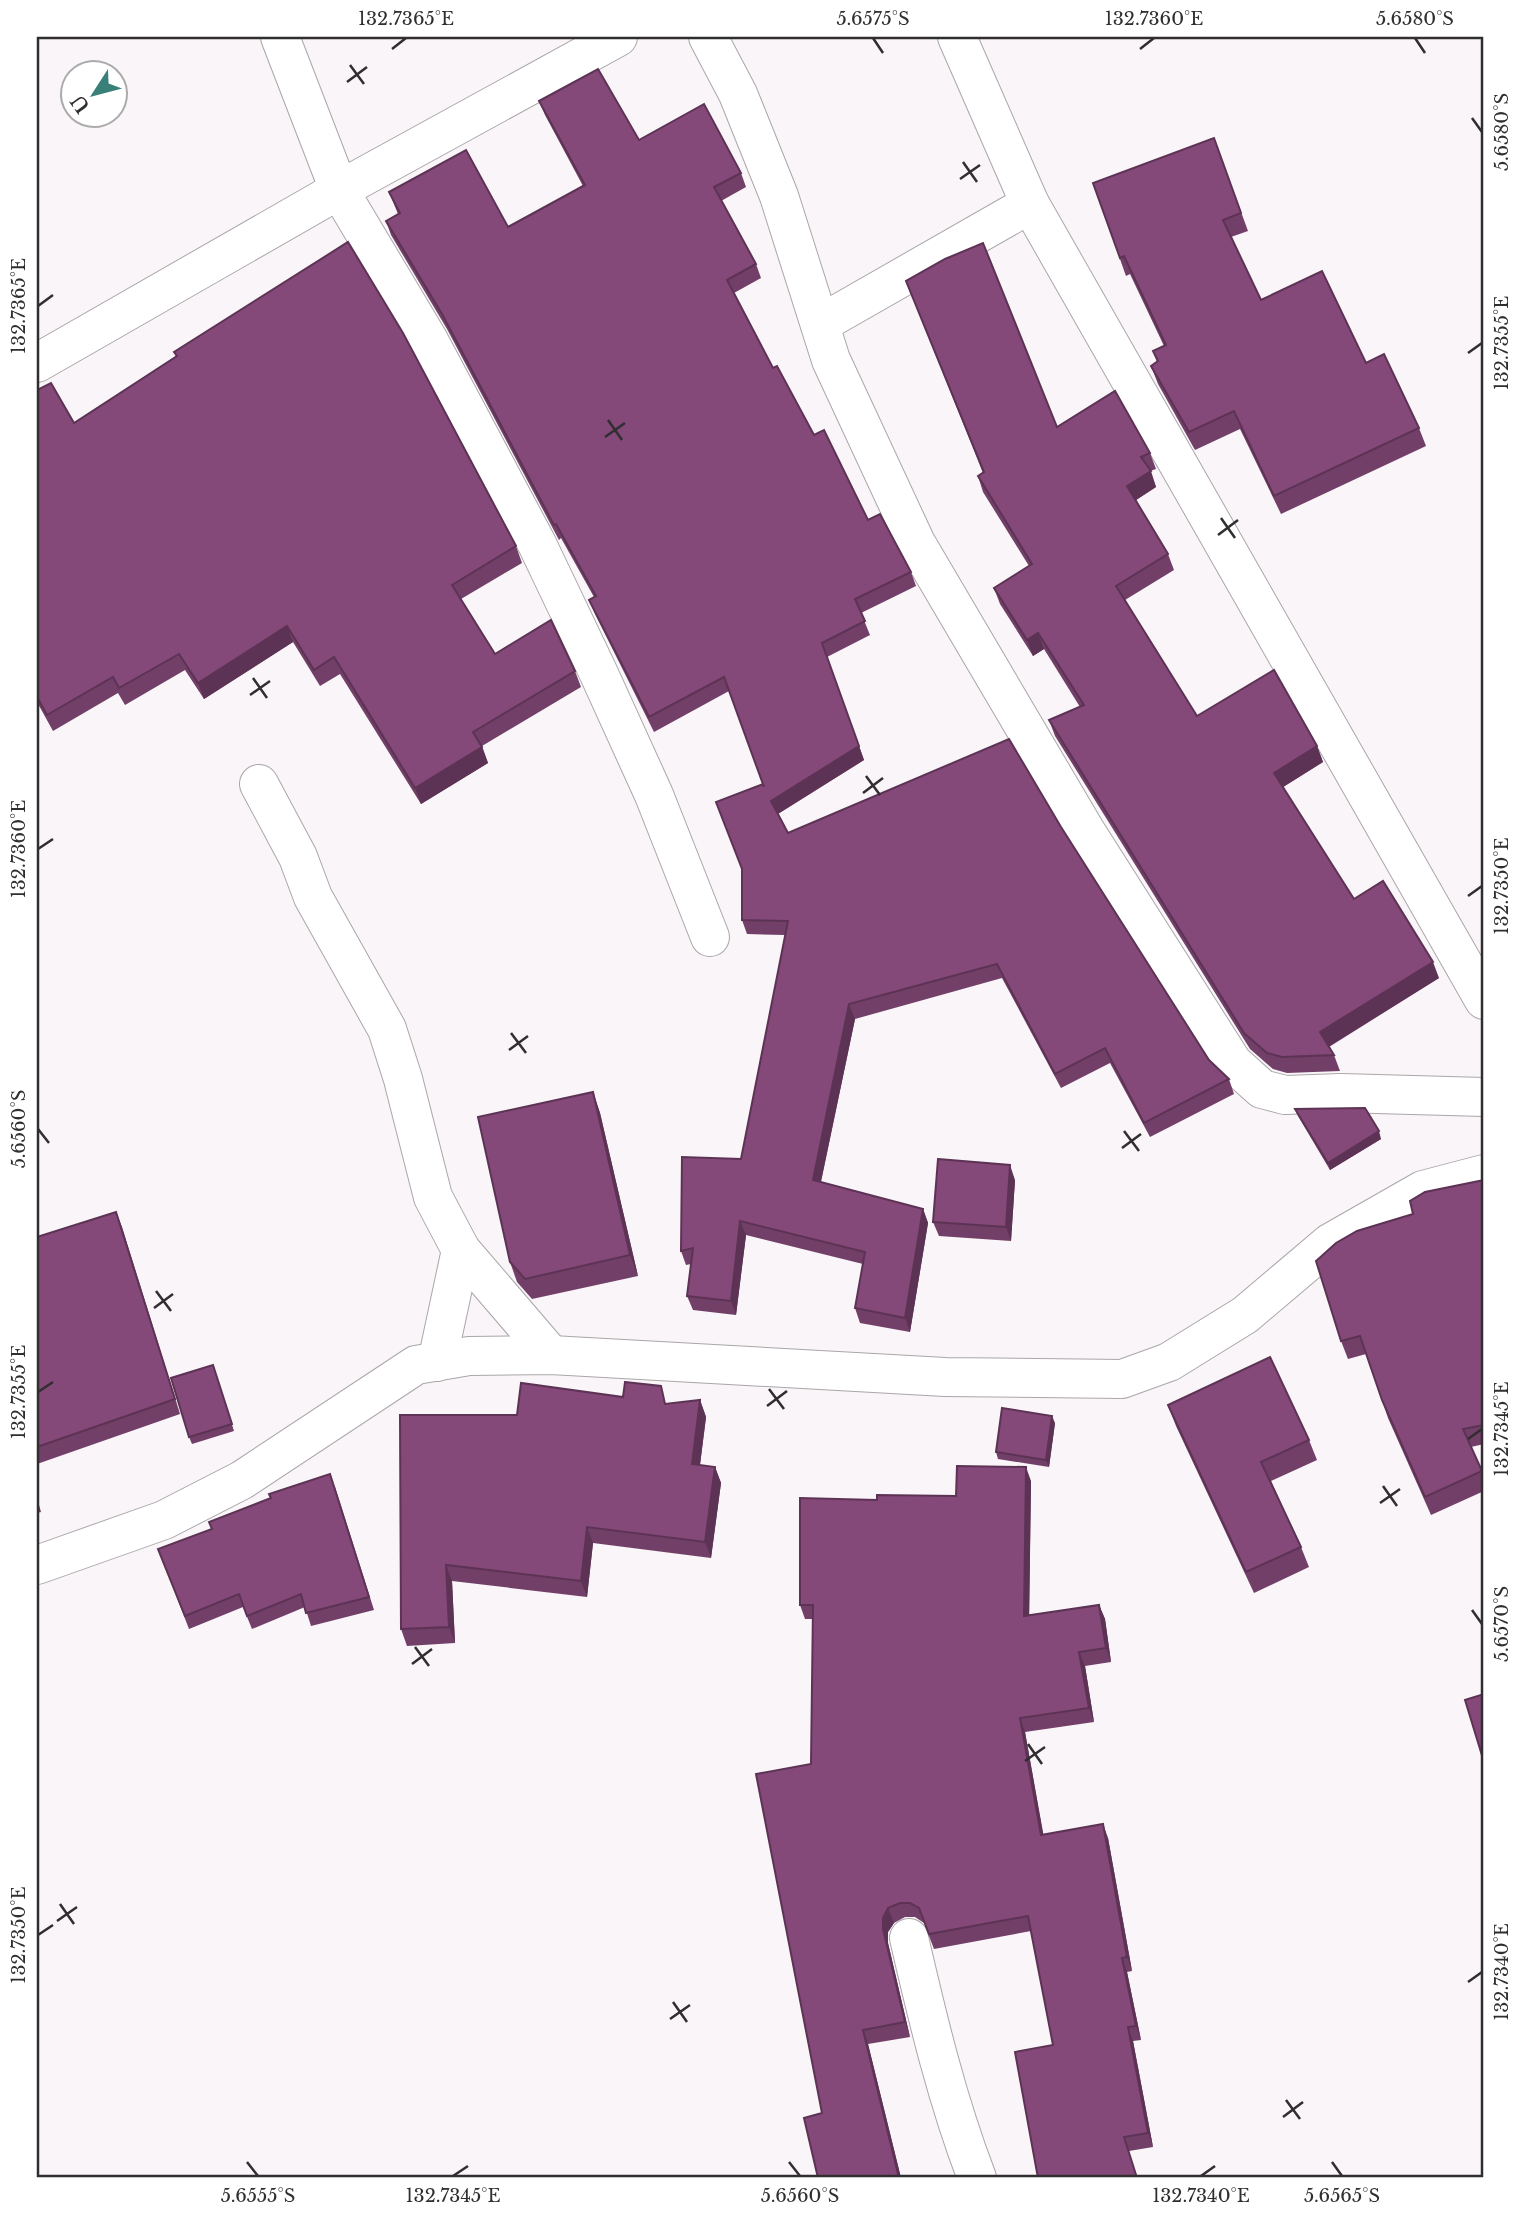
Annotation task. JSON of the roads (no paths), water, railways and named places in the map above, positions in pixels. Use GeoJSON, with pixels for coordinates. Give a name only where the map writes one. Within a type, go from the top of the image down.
{"type":"FeatureCollection","features":[{"type":"Feature","properties":{"kind":"street"},"geometry":{"type":"LineString","coordinates":[[280,37],[339,190],[428,339],[537,544],[654,795],[710,937]]}},
{"type":"Feature","properties":{"kind":"street"},"geometry":{"type":"LineString","coordinates":[[37,363],[339,190],[618,37]]}},
{"type":"Feature","properties":{"kind":"street"},"geometry":{"type":"LineString","coordinates":[[708,37],[738,94],[779,196],[831,360],[916,543],[1085,830],[1233,1063],[1262,1089],[1284,1095],[1341,1093],[1484,1097]]}},
{"type":"Feature","properties":{"kind":"street"},"geometry":{"type":"LineString","coordinates":[[957,37],[1030,204],[1484,1000]]}},
{"type":"Feature","properties":{"kind":"street"},"geometry":{"type":"LineString","coordinates":[[820,324],[1030,204]]}},
{"type":"Feature","properties":{"kind":"street"},"geometry":{"type":"LineString","coordinates":[[260,784],[298,857],[313,897],[387,1029],[403,1079],[433,1197],[461,1250],[551,1355]]}},
{"type":"Feature","properties":{"kind":"street"},"geometry":{"type":"LineString","coordinates":[[37,1565],[164,1520],[242,1480],[416,1365],[469,1356],[551,1355],[945,1377],[1122,1379],[1169,1362],[1245,1315],[1330,1243],[1423,1191],[1484,1174]]}},
{"type":"Feature","properties":{"kind":"street"},"geometry":{"type":"LineString","coordinates":[[437,1362],[461,1250]]}},
{"type":"Feature","properties":{"kind":"street"},"geometry":{"type":"LineString","coordinates":[[909,1938],[932,2041],[959,2130],[977,2178]]}}]}
